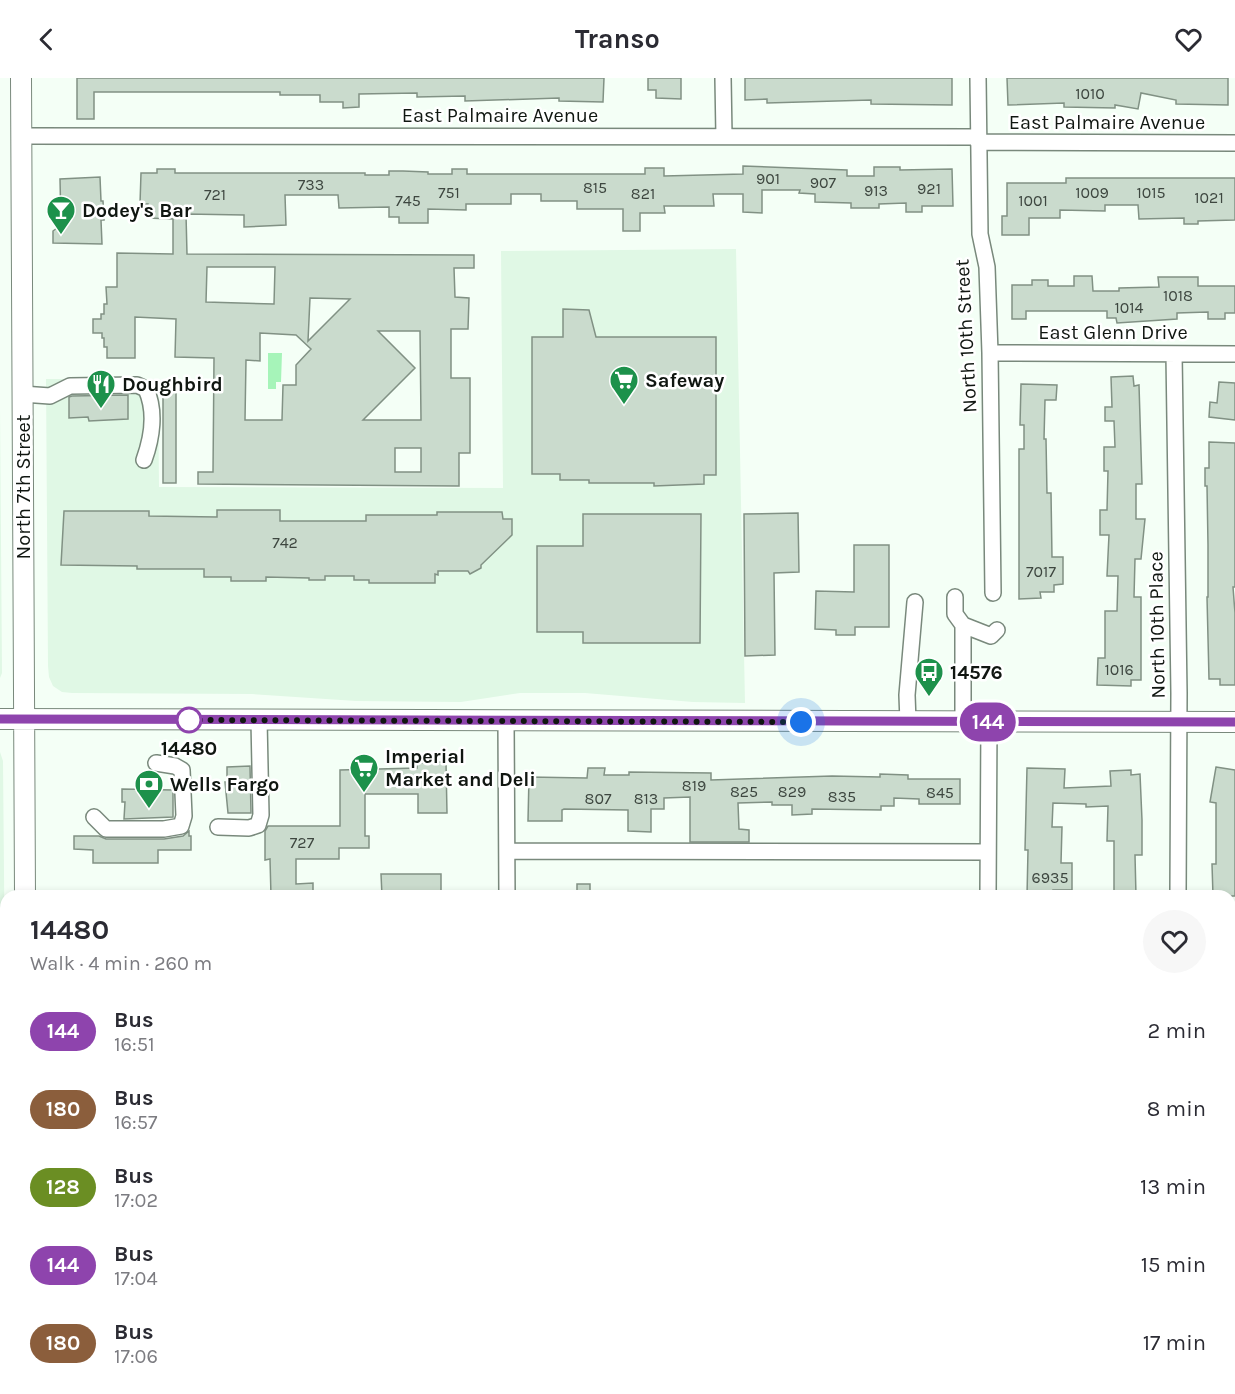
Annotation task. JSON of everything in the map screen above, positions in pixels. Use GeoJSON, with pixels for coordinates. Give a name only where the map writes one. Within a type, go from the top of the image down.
{"type":"FeatureCollection","features":[{"type":"Feature","properties":{"kind":"main road","name":"North 7th Street"},"geometry":{"type":"LineString","coordinates":[[21,78],[25,890]]}},
{"type":"Feature","properties":{"kind":"main road"},"geometry":{"type":"LineString","coordinates":[[0,719],[1235,722]]}},
{"type":"Feature","properties":{"kind":"street"},"geometry":{"type":"LineString","coordinates":[[723,78],[724,136]]}},
{"type":"Feature","properties":{"kind":"street","name":"North 10th Street"},"geometry":{"type":"LineString","coordinates":[[978,78],[980,234],[987,267],[990,353],[993,593]]}},
{"type":"Feature","properties":{"kind":"street","name":"East Palmaire Avenue"},"geometry":{"type":"LineString","coordinates":[[21,136],[724,136],[1235,144]]}},
{"type":"Feature","properties":{"kind":"street","name":"East Glenn Drive"},"geometry":{"type":"LineString","coordinates":[[990,353],[1235,354]]}},
{"type":"Feature","properties":{"kind":"street","name":"North 10th Place"},"geometry":{"type":"LineString","coordinates":[[1174,354],[1179,722],[1178,890]]}},
{"type":"Feature","properties":{"kind":"street"},"geometry":{"type":"LineString","coordinates":[[22,394],[50,396],[70,386],[137,385],[146,389],[151,399],[151,440],[144,460]]}},
{"type":"Feature","properties":{"kind":"street"},"geometry":{"type":"LineString","coordinates":[[955,597],[955,614],[963,625],[991,636],[997,630]]}},
{"type":"Feature","properties":{"kind":"street"},"geometry":{"type":"LineString","coordinates":[[908,722],[907,695],[915,602]]}},
{"type":"Feature","properties":{"kind":"street"},"geometry":{"type":"LineString","coordinates":[[963,625],[963,722]]}},
{"type":"Feature","properties":{"kind":"street"},"geometry":{"type":"LineString","coordinates":[[218,827],[249,828],[258,825],[261,815],[259,720]]}},
{"type":"Feature","properties":{"kind":"street"},"geometry":{"type":"LineString","coordinates":[[506,721],[507,890]]}},
{"type":"Feature","properties":{"kind":"street"},"geometry":{"type":"LineString","coordinates":[[988,890],[989,722]]}},
{"type":"Feature","properties":{"kind":"street"},"geometry":{"type":"LineString","coordinates":[[94,817],[106,829],[164,830],[181,826],[184,816],[182,770],[175,766],[156,763]]}},
{"type":"Feature","properties":{"kind":"street"},"geometry":{"type":"LineString","coordinates":[[507,851],[988,852]]}},
{"type":"Feature","properties":{"kind":"shaded area"},"geometry":{"type":"Polygon","coordinates":[[[736,249],[745,703],[693,702],[585,693],[520,693],[461,702],[356,701],[252,694],[72,693],[62,692],[53,686],[48,666],[46,379],[158,379],[159,487],[503,488],[501,251],[736,249]]]}},
{"type":"Feature","properties":{"kind":"shaded area"},"geometry":{"type":"Polygon","coordinates":[[[268,353],[282,353],[281,382],[276,382],[276,389],[268,389],[268,353]]]}},
{"type":"Feature","properties":{"kind":"shaded area"},"geometry":{"type":"Polygon","coordinates":[[[0,407],[2,673],[0,678],[0,407]]]}},
{"type":"Feature","properties":{"kind":"shaded area"},"geometry":{"type":"Polygon","coordinates":[[[0,752],[3,761],[4,890],[0,890],[0,752]]]}},
{"type":"Feature","properties":{"kind":"building"},"geometry":{"type":"Polygon","coordinates":[[[77,78],[604,78],[603,102],[559,101],[559,98],[465,101],[465,96],[417,97],[417,93],[359,94],[359,107],[343,108],[343,102],[320,102],[320,95],[280,95],[280,92],[94,92],[94,119],[77,119],[77,78]]]}},
{"type":"Feature","properties":{"kind":"building"},"geometry":{"type":"Polygon","coordinates":[[[648,78],[681,78],[681,99],[656,98],[656,90],[648,90],[648,78]]]}},
{"type":"Feature","properties":{"kind":"building"},"geometry":{"type":"Polygon","coordinates":[[[745,78],[952,78],[952,105],[871,104],[871,100],[767,103],[767,99],[745,100],[745,78]]]}},
{"type":"Feature","properties":{"kind":"building"},"geometry":{"type":"Polygon","coordinates":[[[1007,78],[1228,78],[1228,105],[1176,104],[1176,100],[1141,93],[1138,109],[1115,105],[1115,108],[1064,107],[1064,103],[1008,105],[1007,78]]]}},
{"type":"Feature","properties":{"kind":"building"},"geometry":{"type":"Polygon","coordinates":[[[743,166],[847,170],[847,176],[874,176],[874,167],[900,167],[900,170],[952,169],[953,206],[922,206],[922,212],[906,212],[906,203],[879,204],[879,208],[851,208],[851,203],[815,202],[815,194],[799,193],[800,190],[762,190],[762,213],[743,212],[743,194],[713,194],[714,206],[664,206],[665,213],[640,213],[640,231],[623,231],[623,209],[577,209],[577,201],[541,201],[541,194],[511,194],[511,204],[466,204],[466,210],[428,209],[428,223],[399,223],[399,217],[389,217],[389,207],[339,208],[338,195],[285,195],[286,225],[244,227],[244,215],[186,214],[187,254],[474,255],[474,268],[454,268],[455,297],[469,298],[468,329],[451,329],[451,378],[470,378],[470,453],[459,453],[459,486],[198,484],[198,472],[213,472],[214,358],[175,357],[176,319],[135,317],[135,358],[107,358],[107,347],[104,347],[102,333],[93,333],[93,319],[101,319],[101,314],[104,314],[104,304],[107,304],[106,287],[117,287],[117,253],[173,254],[173,219],[147,218],[148,204],[140,204],[141,173],[157,173],[157,169],[175,169],[175,173],[389,175],[389,171],[452,174],[452,169],[467,169],[467,174],[645,174],[645,168],[664,168],[664,176],[743,174],[743,166]],[[207,267],[206,302],[274,304],[275,267],[207,267]],[[310,298],[308,341],[350,299],[310,298]],[[378,331],[415,368],[363,420],[421,420],[420,331],[378,331]],[[260,333],[260,361],[246,360],[245,420],[282,420],[283,385],[296,385],[296,365],[311,349],[296,335],[260,333]],[[395,448],[395,472],[421,472],[421,448],[395,448]]]}},
{"type":"Feature","properties":{"kind":"building"},"geometry":{"type":"Polygon","coordinates":[[[100,177],[104,220],[101,220],[102,244],[53,243],[53,231],[61,225],[60,179],[100,177]]]}},
{"type":"Feature","properties":{"kind":"building"},"geometry":{"type":"Polygon","coordinates":[[[1066,178],[1235,178],[1235,220],[1198,221],[1198,224],[1184,224],[1184,218],[1139,219],[1138,205],[1105,205],[1105,211],[1060,210],[1060,218],[1029,218],[1029,235],[1002,235],[1002,216],[1007,216],[1007,183],[1066,183],[1066,178]]]}},
{"type":"Feature","properties":{"kind":"building"},"geometry":{"type":"Polygon","coordinates":[[[1074,276],[1092,276],[1093,291],[1159,287],[1158,277],[1198,277],[1198,286],[1235,286],[1235,313],[1225,313],[1225,319],[1208,319],[1208,312],[1177,313],[1177,319],[1117,323],[1116,318],[1107,318],[1107,311],[1026,311],[1026,319],[1012,319],[1012,285],[1032,285],[1032,280],[1048,280],[1048,286],[1074,286],[1074,276]]]}},
{"type":"Feature","properties":{"kind":"building","name":"Safeway"},"geometry":{"type":"Polygon","coordinates":[[[563,309],[589,310],[596,337],[716,337],[716,475],[704,475],[704,484],[654,486],[654,483],[589,483],[589,480],[560,480],[560,474],[532,474],[532,337],[563,337],[563,309]]]}},
{"type":"Feature","properties":{"kind":"building"},"geometry":{"type":"Polygon","coordinates":[[[1133,376],[1134,386],[1139,385],[1142,484],[1136,484],[1136,519],[1145,519],[1141,559],[1135,559],[1134,597],[1141,597],[1141,680],[1131,680],[1131,686],[1097,685],[1098,658],[1105,658],[1105,611],[1117,611],[1118,576],[1107,576],[1109,535],[1100,535],[1100,510],[1107,510],[1108,471],[1104,471],[1104,447],[1115,447],[1114,421],[1105,421],[1105,407],[1112,407],[1111,377],[1133,376]]]}},
{"type":"Feature","properties":{"kind":"building"},"geometry":{"type":"Polygon","coordinates":[[[163,381],[176,381],[176,483],[163,483],[163,381]]]}},
{"type":"Feature","properties":{"kind":"building"},"geometry":{"type":"Polygon","coordinates":[[[1219,382],[1235,383],[1235,420],[1209,417],[1210,402],[1217,403],[1219,382]]]}},
{"type":"Feature","properties":{"kind":"building"},"geometry":{"type":"Polygon","coordinates":[[[1021,384],[1057,385],[1056,400],[1045,400],[1044,439],[1046,439],[1047,493],[1051,493],[1052,557],[1063,557],[1063,584],[1054,585],[1054,592],[1040,592],[1041,598],[1019,599],[1019,449],[1024,449],[1024,425],[1020,425],[1021,384]]]}},
{"type":"Feature","properties":{"kind":"building","name":"Doughbird"},"geometry":{"type":"Polygon","coordinates":[[[128,395],[128,419],[89,421],[88,417],[69,418],[69,397],[128,395]]]}},
{"type":"Feature","properties":{"kind":"building"},"geometry":{"type":"Polygon","coordinates":[[[1209,442],[1235,443],[1235,587],[1233,587],[1235,685],[1220,685],[1220,679],[1209,679],[1205,468],[1209,468],[1209,442]]]}},
{"type":"Feature","properties":{"kind":"building"},"geometry":{"type":"Polygon","coordinates":[[[217,510],[280,510],[280,521],[366,521],[366,515],[502,512],[503,519],[512,519],[512,535],[481,565],[481,568],[470,574],[468,571],[438,571],[438,575],[435,574],[435,583],[369,583],[369,580],[354,580],[354,576],[325,576],[325,580],[266,577],[266,581],[231,581],[231,577],[204,577],[204,569],[137,569],[137,566],[61,565],[64,511],[149,511],[149,516],[217,517],[217,510]]]}},
{"type":"Feature","properties":{"kind":"building"},"geometry":{"type":"Polygon","coordinates":[[[798,513],[799,572],[774,573],[775,655],[745,656],[744,514],[798,513]]]}},
{"type":"Feature","properties":{"kind":"building"},"geometry":{"type":"Polygon","coordinates":[[[583,514],[701,514],[700,643],[583,643],[583,632],[537,632],[537,546],[583,546],[583,514]]]}},
{"type":"Feature","properties":{"kind":"building"},"geometry":{"type":"Polygon","coordinates":[[[854,545],[889,545],[889,627],[855,627],[855,635],[836,635],[836,630],[815,629],[816,591],[854,592],[854,545]]]}},
{"type":"Feature","properties":{"kind":"building"},"geometry":{"type":"Polygon","coordinates":[[[417,763],[446,763],[447,813],[418,813],[418,794],[365,794],[365,836],[369,836],[369,848],[339,848],[339,859],[296,859],[296,884],[313,883],[313,890],[271,890],[270,859],[265,860],[265,831],[268,826],[340,826],[340,770],[417,768],[417,763]]]}},
{"type":"Feature","properties":{"kind":"building"},"geometry":{"type":"Polygon","coordinates":[[[250,766],[251,813],[228,813],[225,782],[227,782],[227,767],[250,766]]]}},
{"type":"Feature","properties":{"kind":"building"},"geometry":{"type":"Polygon","coordinates":[[[1216,767],[1235,770],[1235,890],[1213,890],[1212,864],[1216,864],[1216,803],[1210,802],[1216,767]]]}},
{"type":"Feature","properties":{"kind":"building"},"geometry":{"type":"Polygon","coordinates":[[[588,768],[605,768],[604,775],[629,775],[629,772],[711,773],[711,780],[832,776],[880,777],[880,774],[908,775],[908,779],[960,779],[960,804],[919,804],[919,799],[894,798],[894,806],[881,806],[881,810],[812,809],[812,814],[792,815],[792,805],[772,805],[772,802],[738,803],[739,829],[749,830],[749,842],[690,842],[690,797],[664,798],[664,809],[651,809],[651,832],[628,831],[628,810],[564,809],[562,810],[562,821],[528,821],[529,777],[587,778],[588,768]]]}},
{"type":"Feature","properties":{"kind":"building"},"geometry":{"type":"Polygon","coordinates":[[[1027,768],[1065,769],[1064,788],[1111,786],[1110,771],[1131,770],[1131,775],[1140,774],[1142,855],[1135,855],[1136,890],[1114,890],[1114,841],[1107,841],[1108,806],[1086,807],[1086,804],[1053,803],[1052,827],[1062,827],[1061,863],[1072,863],[1072,890],[1027,890],[1028,850],[1025,850],[1027,768]]]}},
{"type":"Feature","properties":{"kind":"building","name":"Wells Fargo"},"geometry":{"type":"Polygon","coordinates":[[[122,789],[173,790],[173,817],[124,819],[125,802],[122,802],[122,789]]]}},
{"type":"Feature","properties":{"kind":"building"},"geometry":{"type":"Polygon","coordinates":[[[189,831],[191,850],[158,850],[158,863],[93,863],[93,850],[74,849],[74,836],[99,836],[106,839],[164,839],[183,836],[189,831]]]}},
{"type":"Feature","properties":{"kind":"building"},"geometry":{"type":"Polygon","coordinates":[[[381,874],[441,874],[441,890],[382,890],[381,874]]]}},
{"type":"Feature","properties":{"kind":"building"},"geometry":{"type":"Polygon","coordinates":[[[577,884],[590,884],[590,890],[577,890],[577,884]]]}},
{"type":"Feature","properties":{"kind":"bus line","name":"144"},"geometry":{"type":"LineString","coordinates":[[0,719],[1235,722]]}},
{"type":"Feature","properties":{"kind":"place","name":"Dodey's Bar"},"geometry":{"type":"Point","coordinates":[61,236]}},
{"type":"Feature","properties":{"kind":"place","name":"Safeway"},"geometry":{"type":"Point","coordinates":[624,406]}},
{"type":"Feature","properties":{"kind":"place","name":"Doughbird"},"geometry":{"type":"Point","coordinates":[101,410]}},
{"type":"Feature","properties":{"kind":"place","name":"14576"},"geometry":{"type":"Point","coordinates":[929,698]}},
{"type":"Feature","properties":{"kind":"place","name":"14480"},"geometry":{"type":"Point","coordinates":[189,720]}},
{"type":"Feature","properties":{"kind":"place","name":"Imperial Market and Deli"},"geometry":{"type":"Point","coordinates":[364,794]}},
{"type":"Feature","properties":{"kind":"place","name":"Wells Fargo"},"geometry":{"type":"Point","coordinates":[149,810]}},
{"type":"Feature","properties":{"kind":"route"},"geometry":{"type":"LineString","coordinates":[[189,720],[801,722]]}}]}
